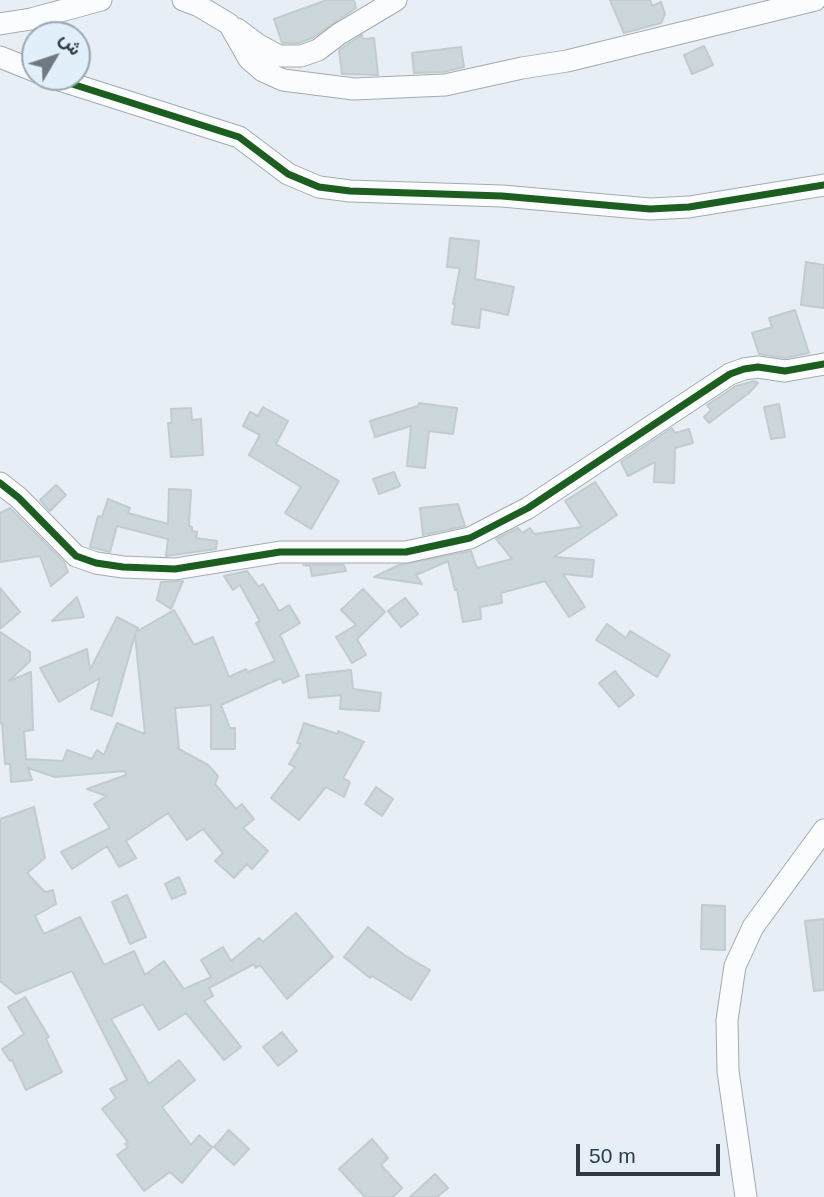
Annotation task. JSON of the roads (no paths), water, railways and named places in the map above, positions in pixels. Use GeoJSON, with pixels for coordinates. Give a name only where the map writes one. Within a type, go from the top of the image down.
{"type":"FeatureCollection","features":[{"type":"Feature","properties":{"kind":"street"},"geometry":{"type":"LineString","coordinates":[[0,24],[31,19],[102,0]]}},
{"type":"Feature","properties":{"kind":"street"},"geometry":{"type":"LineString","coordinates":[[183,0],[199,6],[279,56],[301,57],[318,50],[339,34],[396,0]]}},
{"type":"Feature","properties":{"kind":"street"},"geometry":{"type":"LineString","coordinates":[[229,24],[249,59],[263,71],[283,80],[354,89],[445,85],[567,61],[815,0]]}},
{"type":"Feature","properties":{"kind":"street"},"geometry":{"type":"LineString","coordinates":[[0,57],[21,65]]}},
{"type":"Feature","properties":{"kind":"street"},"geometry":{"type":"LineString","coordinates":[[91,90],[239,136],[288,174],[319,187],[350,191],[502,196],[650,209],[689,207],[824,185]]}},
{"type":"Feature","properties":{"kind":"street"},"geometry":{"type":"LineString","coordinates":[[0,483],[19,498],[76,556],[96,564],[175,569],[279,552],[406,552],[470,538],[528,508],[730,374],[758,366],[785,371],[824,364]]}},
{"type":"Feature","properties":{"kind":"street"},"geometry":{"type":"LineString","coordinates":[[746,1197],[728,1071],[727,1020],[735,966],[753,927],[824,830]]}}]}
